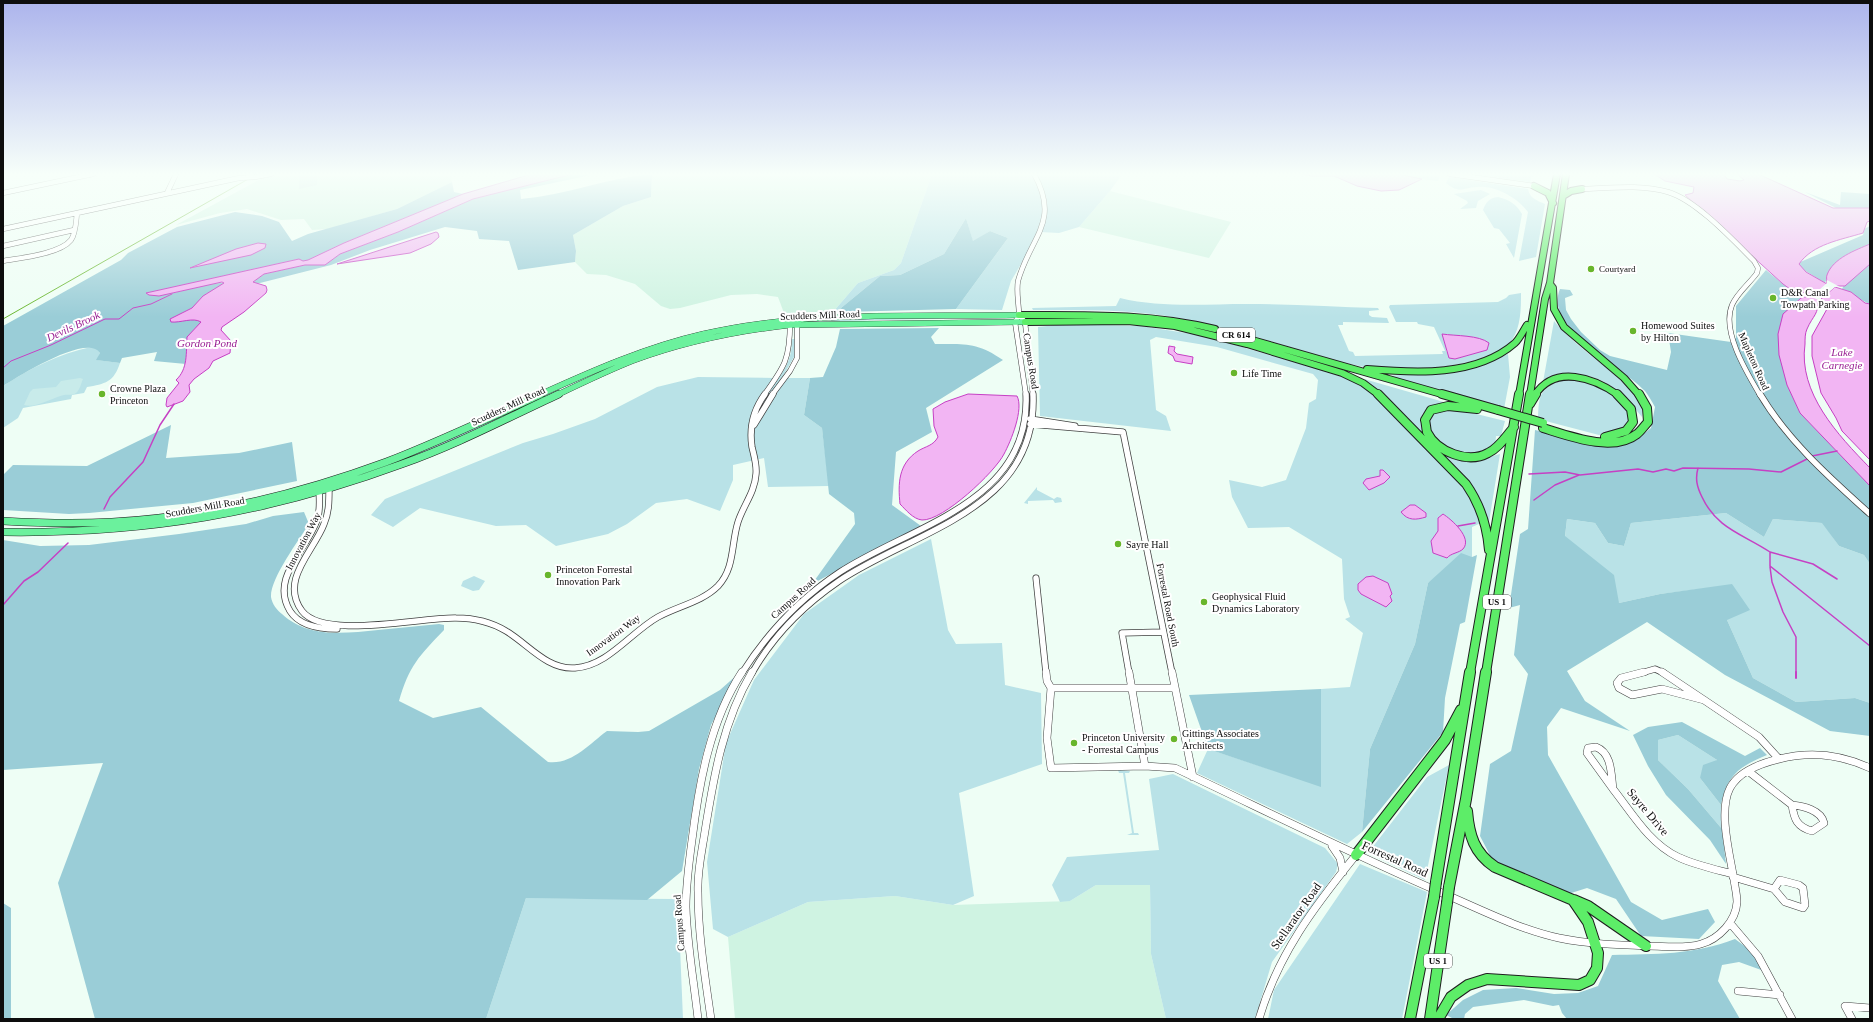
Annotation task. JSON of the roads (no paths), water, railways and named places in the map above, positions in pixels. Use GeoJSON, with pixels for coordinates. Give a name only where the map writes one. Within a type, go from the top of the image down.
{"type":"FeatureCollection","features":[{"type":"Feature","properties":{"kind":"highway","name":"US 1"},"geometry":{"type":"LineString","coordinates":[[1410,1019],[1434,897],[1464,704],[1550,222]]}},
{"type":"Feature","properties":{"kind":"highway","name":"US 1"},"geometry":{"type":"LineString","coordinates":[[1430,1019],[1449,887],[1466,799],[1545,300],[1550,283],[1559,222]]}},
{"type":"Feature","properties":{"kind":"highway"},"geometry":{"type":"LineString","coordinates":[[1344,366],[1593,440],[1616,441],[1629,438],[1642,431],[1646,425],[1648,415],[1647,406],[1637,390],[1578,342],[1564,328],[1552,305],[1553,288],[1550,283]]}},
{"type":"Feature","properties":{"kind":"highway","name":"CR 614"},"geometry":{"type":"LineString","coordinates":[[1017,318],[1126,315],[1174,320],[1202,326],[1344,366]]}},
{"type":"Feature","properties":{"kind":"highway"},"geometry":{"type":"LineString","coordinates":[[1344,366],[1381,370],[1419,371],[1476,363],[1507,350],[1521,338],[1531,321]]}},
{"type":"Feature","properties":{"kind":"highway","name":"CR 614"},"geometry":{"type":"LineString","coordinates":[[1024,322],[1149,322],[1202,331],[1247,344]]}},
{"type":"Feature","properties":{"kind":"highway"},"geometry":{"type":"LineString","coordinates":[[1247,344],[1262,346],[1487,411]]}},
{"type":"Feature","properties":{"kind":"highway"},"geometry":{"type":"LineString","coordinates":[[1247,344],[1342,373],[1363,383],[1382,398],[1460,478],[1474,496],[1485,518],[1490,558]]}},
{"type":"Feature","properties":{"kind":"highway"},"geometry":{"type":"LineString","coordinates":[[1529,405],[1546,382],[1557,378],[1577,377],[1598,382],[1614,391],[1630,406],[1634,420],[1629,430],[1622,434],[1604,437],[1543,425]]}},
{"type":"Feature","properties":{"kind":"highway"},"geometry":{"type":"LineString","coordinates":[[1498,412],[1457,406],[1439,407],[1430,411],[1426,417],[1425,428],[1431,439],[1443,448],[1462,455],[1478,456],[1485,455],[1498,447],[1514,427]]}},
{"type":"Feature","properties":{"kind":"highway"},"geometry":{"type":"LineString","coordinates":[[1356,855],[1446,740],[1464,704]]}},
{"type":"Feature","properties":{"kind":"highway"},"geometry":{"type":"LineString","coordinates":[[1466,799],[1468,827],[1472,843],[1477,852],[1485,861],[1495,867],[1588,906],[1646,946]]}},
{"type":"Feature","properties":{"kind":"highway"},"geometry":{"type":"LineString","coordinates":[[1438,1019],[1451,997],[1468,985],[1487,979],[1507,979],[1567,986],[1579,985],[1590,980],[1597,968],[1598,954],[1588,922],[1573,900]]}},
{"type":"Feature","properties":{"kind":"main road","name":"Scudders Mill Road"},"geometry":{"type":"LineString","coordinates":[[3,532],[87,532],[184,522],[254,509],[319,488],[395,459],[600,368],[647,350],[711,332],[759,323],[1017,318],[1024,322]]}},
{"type":"Feature","properties":{"kind":"main road","name":"Scudders Mill Road"},"geometry":{"type":"LineString","coordinates":[[3,521],[77,524],[155,517],[221,508],[288,493],[319,488],[329,489],[418,458],[579,384],[661,351],[716,337],[794,322]]}},
{"type":"Feature","properties":{"kind":"street"},"geometry":{"type":"LineString","coordinates":[[3,229],[37,222]]}},
{"type":"Feature","properties":{"kind":"street"},"geometry":{"type":"LineString","coordinates":[[3,261],[61,247],[68,243],[74,230],[75,222]]}},
{"type":"Feature","properties":{"kind":"street","name":"Campus Road"},"geometry":{"type":"LineString","coordinates":[[698,1019],[686,909],[688,878],[707,752],[716,726],[739,676],[752,656],[784,617],[826,582],[862,559],[954,513],[979,496],[1006,466],[1016,449],[1025,421],[1027,402],[1017,318],[1018,279],[1026,258],[1042,230],[1044,222]]}},
{"type":"Feature","properties":{"kind":"street","name":"Mapleton Road"},"geometry":{"type":"LineString","coordinates":[[1711,222],[1754,261],[1758,268],[1757,273],[1737,297],[1732,307],[1729,320],[1731,334],[1748,375],[1760,397],[1779,423],[1812,461],[1870,514]]}},
{"type":"Feature","properties":{"kind":"street"},"geometry":{"type":"LineString","coordinates":[[3,246],[74,230]]}},
{"type":"Feature","properties":{"kind":"street"},"geometry":{"type":"LineString","coordinates":[[752,428],[771,396],[790,371],[797,358],[794,322]]}},
{"type":"Feature","properties":{"kind":"street","name":"Innovation Way"},"geometry":{"type":"LineString","coordinates":[[329,489],[330,508],[328,518],[298,569],[295,577],[294,592],[301,610],[311,618],[334,626],[359,626],[452,618],[475,620],[490,624],[508,632],[560,666],[576,668],[596,662],[649,622],[712,592],[722,581],[730,568],[738,523],[756,480],[756,465],[751,439],[752,428],[759,402],[763,394],[786,362],[789,354],[789,339],[794,322]]}},
{"type":"Feature","properties":{"kind":"street","name":"Campus Road"},"geometry":{"type":"LineString","coordinates":[[711,1019],[699,922],[698,882],[718,748],[729,717],[742,689],[757,663],[776,638],[815,599],[852,573],[968,513],[990,495],[1006,479],[1016,465],[1024,449],[1032,422],[1024,322]]}},
{"type":"Feature","properties":{"kind":"street"},"geometry":{"type":"LineString","coordinates":[[763,394],[771,396]]}},
{"type":"Feature","properties":{"kind":"street","name":"Forrestal Road South"},"geometry":{"type":"LineString","coordinates":[[1025,421],[1123,432],[1193,777]]}},
{"type":"Feature","properties":{"kind":"street","name":"Innovation Way"},"geometry":{"type":"LineString","coordinates":[[319,488],[318,519],[288,572],[283,593],[286,606],[295,617],[311,626],[342,629],[359,626]]}},
{"type":"Feature","properties":{"kind":"street"},"geometry":{"type":"LineString","coordinates":[[1036,578],[1047,681],[1051,688],[1175,688]]}},
{"type":"Feature","properties":{"kind":"street"},"geometry":{"type":"LineString","coordinates":[[1145,766],[1122,633],[1164,632]]}},
{"type":"Feature","properties":{"kind":"street"},"geometry":{"type":"LineString","coordinates":[[1705,700],[1662,689],[1650,690],[1632,695],[1619,688],[1617,683],[1621,678],[1655,669],[1663,672],[1705,700],[1759,737],[1778,759]]}},
{"type":"Feature","properties":{"kind":"street","name":"Forrestal Road"},"geometry":{"type":"LineString","coordinates":[[1051,688],[1048,738],[1051,768],[1145,766],[1175,768],[1356,855],[1525,928],[1549,936],[1595,944],[1690,946],[1704,943],[1718,935],[1730,923]]}},
{"type":"Feature","properties":{"kind":"street","name":"Sayre Drive"},"geometry":{"type":"LineString","coordinates":[[1614,789],[1611,766],[1606,752],[1599,747],[1588,748],[1586,753],[1614,789],[1644,827],[1666,851],[1682,859],[1774,889],[1785,902],[1803,908],[1803,888],[1780,880],[1774,889]]}},
{"type":"Feature","properties":{"kind":"street"},"geometry":{"type":"LineString","coordinates":[[1792,1019],[1753,946],[1730,923],[1737,904],[1726,798],[1731,786],[1748,771],[1778,759],[1807,754],[1832,755],[1870,768]]}},
{"type":"Feature","properties":{"kind":"street"},"geometry":{"type":"LineString","coordinates":[[1748,771],[1792,805],[1807,807],[1823,819],[1824,823],[1812,831],[1807,830],[1796,821],[1793,816],[1792,805]]}},
{"type":"Feature","properties":{"kind":"street"},"geometry":{"type":"LineString","coordinates":[[1324,840],[1337,850],[1341,859],[1343,872]]}},
{"type":"Feature","properties":{"kind":"street","name":"Stellarator Road"},"geometry":{"type":"LineString","coordinates":[[1259,1019],[1273,976],[1287,947],[1356,855]]}},
{"type":"Feature","properties":{"kind":"street"},"geometry":{"type":"LineString","coordinates":[[1738,991],[1780,994]]}},
{"type":"Feature","properties":{"kind":"street"},"geometry":{"type":"LineString","coordinates":[[1852,1019],[1846,1006],[1870,1008]]}},
{"type":"Feature","properties":{"kind":"water","name":"Gordon Pond"},"geometry":{"type":"Polygon","coordinates":[[[396,222],[421,222],[340,254],[325,265],[305,265],[264,274],[253,282],[266,286],[267,290],[266,293],[244,312],[222,327],[221,330],[231,341],[230,353],[213,361],[209,368],[194,379],[189,385],[190,392],[183,401],[167,407],[167,398],[179,383],[176,380],[183,371],[187,337],[201,322],[191,320],[171,322],[170,319],[192,308],[203,296],[224,283],[222,282],[159,296],[149,295],[146,293],[299,259],[303,261],[308,260],[396,222]]]}},
{"type":"Feature","properties":{"kind":"water"},"geometry":{"type":"Polygon","coordinates":[[[1714,222],[1868,222],[1863,233],[1819,247],[1805,257],[1799,264],[1806,272],[1827,284],[1827,275],[1834,264],[1846,255],[1870,244],[1870,264],[1845,286],[1833,286],[1818,298],[1817,312],[1809,324],[1806,332],[1804,362],[1814,396],[1823,412],[1845,442],[1870,468],[1870,486],[1800,413],[1787,385],[1779,355],[1778,334],[1783,314],[1801,298],[1813,295],[1790,289],[1714,222]]]}},
{"type":"Feature","properties":{"kind":"water"},"geometry":{"type":"Polygon","coordinates":[[[436,232],[438,233],[439,237],[431,244],[410,253],[337,264],[436,232]]]}},
{"type":"Feature","properties":{"kind":"water"},"geometry":{"type":"Polygon","coordinates":[[[258,243],[266,244],[265,248],[251,255],[190,268],[236,249],[258,243]]]}},
{"type":"Feature","properties":{"kind":"water","name":"Lake Carnegie"},"geometry":{"type":"Polygon","coordinates":[[[1835,287],[1851,292],[1865,303],[1870,304],[1870,460],[1842,431],[1821,393],[1812,356],[1812,336],[1827,309],[1821,299],[1835,287]]]}},
{"type":"Feature","properties":{"kind":"water"},"geometry":{"type":"Polygon","coordinates":[[[1442,334],[1479,338],[1489,343],[1487,350],[1455,359],[1449,358],[1442,334]]]}},
{"type":"Feature","properties":{"kind":"water"},"geometry":{"type":"Polygon","coordinates":[[[1169,346],[1175,347],[1174,351],[1177,354],[1193,357],[1192,364],[1175,361],[1173,356],[1168,353],[1169,346]]]}},
{"type":"Feature","properties":{"kind":"water"},"geometry":{"type":"Polygon","coordinates":[[[968,394],[1017,396],[1019,402],[1018,417],[1010,441],[999,462],[968,494],[942,513],[922,520],[916,518],[900,504],[899,489],[903,468],[911,456],[932,444],[938,437],[934,426],[933,409],[945,402],[968,394]]]}},
{"type":"Feature","properties":{"kind":"water"},"geometry":{"type":"Polygon","coordinates":[[[1380,470],[1383,470],[1390,477],[1384,483],[1369,490],[1363,483],[1366,479],[1380,476],[1380,470]]]}},
{"type":"Feature","properties":{"kind":"water"},"geometry":{"type":"Polygon","coordinates":[[[1410,505],[1415,505],[1426,513],[1426,517],[1412,519],[1406,517],[1401,512],[1410,505]]]}},
{"type":"Feature","properties":{"kind":"water"},"geometry":{"type":"Polygon","coordinates":[[[1443,514],[1460,529],[1465,540],[1463,549],[1447,558],[1433,553],[1431,541],[1438,531],[1438,518],[1443,514]]]}},
{"type":"Feature","properties":{"kind":"water"},"geometry":{"type":"Polygon","coordinates":[[[1373,576],[1388,583],[1392,594],[1390,596],[1392,601],[1386,607],[1361,594],[1358,590],[1358,584],[1366,577],[1373,576]]]}},
{"type":"Feature","properties":{"kind":"waterway","name":"Devils Brook"},"geometry":{"type":"LineString","coordinates":[[3,368],[11,361],[51,345],[105,319],[119,319],[133,308],[151,304],[172,294]]}},
{"type":"Feature","properties":{"kind":"waterway"},"geometry":{"type":"LineString","coordinates":[[104,509],[110,497],[143,462],[160,425],[174,404]]}},
{"type":"Feature","properties":{"kind":"waterway"},"geometry":{"type":"LineString","coordinates":[[1812,456],[1837,451]]}},
{"type":"Feature","properties":{"kind":"waterway"},"geometry":{"type":"LineString","coordinates":[[1698,468],[1749,469],[1781,472],[1809,458]]}},
{"type":"Feature","properties":{"kind":"waterway"},"geometry":{"type":"LineString","coordinates":[[1529,474],[1565,472],[1580,475],[1638,469],[1653,472],[1666,469],[1674,471],[1683,468],[1698,468]]}},
{"type":"Feature","properties":{"kind":"waterway"},"geometry":{"type":"LineString","coordinates":[[1698,468],[1697,483],[1699,490],[1708,508],[1715,517],[1732,530],[1770,552]]}},
{"type":"Feature","properties":{"kind":"waterway"},"geometry":{"type":"LineString","coordinates":[[1534,500],[1555,485],[1579,475]]}},
{"type":"Feature","properties":{"kind":"waterway"},"geometry":{"type":"LineString","coordinates":[[1458,526],[1475,523]]}},
{"type":"Feature","properties":{"kind":"waterway"},"geometry":{"type":"LineString","coordinates":[[3,605],[24,581],[38,572],[68,543]]}},
{"type":"Feature","properties":{"kind":"waterway"},"geometry":{"type":"LineString","coordinates":[[1770,552],[1813,564],[1837,579]]}},
{"type":"Feature","properties":{"kind":"waterway"},"geometry":{"type":"LineString","coordinates":[[1770,552],[1770,566],[1870,646]]}},
{"type":"Feature","properties":{"kind":"waterway"},"geometry":{"type":"LineString","coordinates":[[1770,567],[1772,582],[1783,612],[1796,637],[1796,678]]}},
{"type":"Feature","properties":{"kind":"railway"},"geometry":{"type":"LineString","coordinates":[[3,319],[173,222]]}},
{"type":"Feature","properties":{"kind":"place","name":"Courtyard"},"geometry":{"type":"Point","coordinates":[1591,269]}},
{"type":"Feature","properties":{"kind":"place","name":"D&R Canal Towpath Parking"},"geometry":{"type":"Point","coordinates":[1773,298]}},
{"type":"Feature","properties":{"kind":"place","name":"Homewood Suites by Hilton"},"geometry":{"type":"Point","coordinates":[1633,331]}},
{"type":"Feature","properties":{"kind":"place","name":"Life Time"},"geometry":{"type":"Point","coordinates":[1234,373]}},
{"type":"Feature","properties":{"kind":"place","name":"Crowne Plaza Princeton"},"geometry":{"type":"Point","coordinates":[102,394]}},
{"type":"Feature","properties":{"kind":"place","name":"Sayre Hall"},"geometry":{"type":"Point","coordinates":[1118,544]}},
{"type":"Feature","properties":{"kind":"place","name":"Princeton Forrestal Innovation Park"},"geometry":{"type":"Point","coordinates":[548,575]}},
{"type":"Feature","properties":{"kind":"place","name":"Geophysical Fluid Dynamics Laboratory"},"geometry":{"type":"Point","coordinates":[1204,602]}},
{"type":"Feature","properties":{"kind":"place","name":"Gittings Associates Architects"},"geometry":{"type":"Point","coordinates":[1174,739]}},
{"type":"Feature","properties":{"kind":"place","name":"Princeton University - Forrestal Campus"},"geometry":{"type":"Point","coordinates":[1074,743]}}]}
